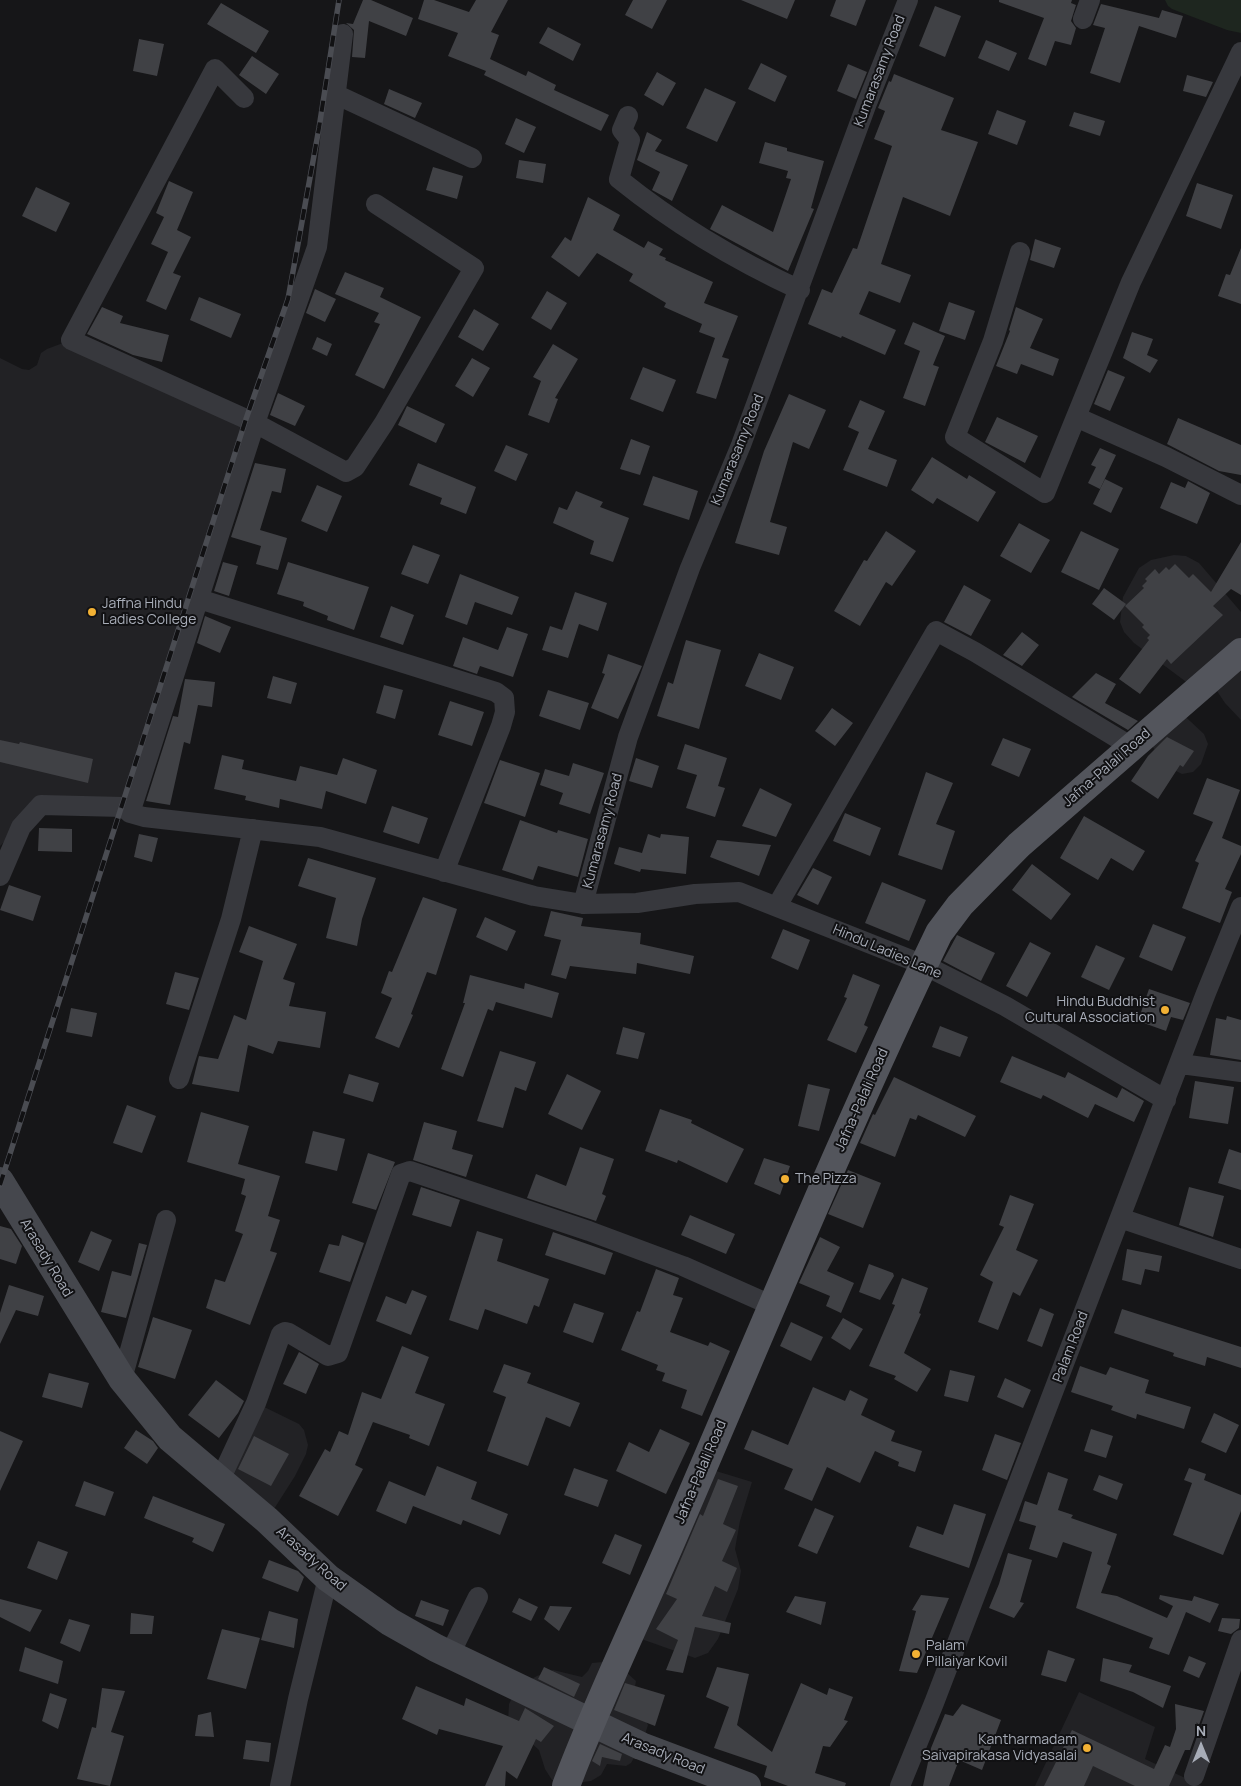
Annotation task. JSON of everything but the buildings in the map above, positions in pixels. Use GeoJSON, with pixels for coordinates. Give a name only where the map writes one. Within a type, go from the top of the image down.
{"type":"FeatureCollection","features":[{"type":"Feature","properties":{"kind":"main road","name":"Jafna-Palali Road"},"geometry":{"type":"LineString","coordinates":[[566,1786],[590,1722],[773,1306],[807,1222],[940,933],[960,906],[1019,845],[1241,652]]}},
{"type":"Feature","properties":{"kind":"main road","name":"Arasady Road"},"geometry":{"type":"LineString","coordinates":[[0,1181],[122,1379],[170,1438],[267,1520],[328,1578],[390,1622],[450,1654],[641,1746],[747,1786]]}},
{"type":"Feature","properties":{"kind":"street","name":"Kumarasamy Road"},"geometry":{"type":"LineString","coordinates":[[584,904],[628,737],[690,568],[741,444],[800,290],[867,103],[908,0]]}},
{"type":"Feature","properties":{"kind":"street"},"geometry":{"type":"LineString","coordinates":[[1083,19],[1090,0]]}},
{"type":"Feature","properties":{"kind":"street"},"geometry":{"type":"LineString","coordinates":[[130,813],[255,423],[317,247],[343,34]]}},
{"type":"Feature","properties":{"kind":"street"},"geometry":{"type":"LineString","coordinates":[[1020,252],[994,341],[955,437],[1045,493],[1131,282],[1241,52]]}},
{"type":"Feature","properties":{"kind":"street"},"geometry":{"type":"LineString","coordinates":[[244,98],[215,69],[71,340],[255,423],[338,470],[351,471],[384,424],[474,268],[376,204]]}},
{"type":"Feature","properties":{"kind":"street"},"geometry":{"type":"LineString","coordinates":[[336,94],[472,158]]}},
{"type":"Feature","properties":{"kind":"street"},"geometry":{"type":"LineString","coordinates":[[628,116],[622,130],[630,140],[619,179],[662,213],[715,247],[800,290]]}},
{"type":"Feature","properties":{"kind":"street"},"geometry":{"type":"LineString","coordinates":[[1076,417],[1166,457],[1241,495]]}},
{"type":"Feature","properties":{"kind":"street"},"geometry":{"type":"LineString","coordinates":[[199,599],[408,663],[496,692],[504,698],[505,712],[501,726],[444,872]]}},
{"type":"Feature","properties":{"kind":"street"},"geometry":{"type":"LineString","coordinates":[[777,906],[936,630],[1132,747]]}},
{"type":"Feature","properties":{"kind":"street","name":"Hindu Ladies Lane"},"geometry":{"type":"LineString","coordinates":[[0,876],[21,828],[41,805],[123,807],[130,813],[144,817],[320,837],[534,896],[584,904],[637,903],[695,894],[739,892],[924,966],[1005,1006],[1166,1100]]}},
{"type":"Feature","properties":{"kind":"street"},"geometry":{"type":"LineString","coordinates":[[179,1079],[231,920],[253,829]]}},
{"type":"Feature","properties":{"kind":"street","name":"Palam Road"},"geometry":{"type":"LineString","coordinates":[[900,1786],[927,1721],[1206,993],[1241,908]]}},
{"type":"Feature","properties":{"kind":"street"},"geometry":{"type":"LineString","coordinates":[[1180,1064],[1241,1072]]}},
{"type":"Feature","properties":{"kind":"street"},"geometry":{"type":"LineString","coordinates":[[220,1480],[256,1403],[282,1334],[284,1332],[289,1333],[328,1356],[338,1353],[401,1174],[404,1171],[410,1171],[597,1234],[683,1266],[773,1306]]}},
{"type":"Feature","properties":{"kind":"street"},"geometry":{"type":"LineString","coordinates":[[1120,1218],[1241,1259]]}},
{"type":"Feature","properties":{"kind":"street"},"geometry":{"type":"LineString","coordinates":[[122,1379],[166,1220]]}},
{"type":"Feature","properties":{"kind":"street"},"geometry":{"type":"LineString","coordinates":[[280,1786],[298,1699],[328,1578]]}},
{"type":"Feature","properties":{"kind":"street"},"geometry":{"type":"LineString","coordinates":[[450,1654],[478,1597]]}},
{"type":"Feature","properties":{"kind":"street"},"geometry":{"type":"LineString","coordinates":[[1194,1776],[1241,1640]]}},
{"type":"Feature","properties":{"kind":"shaded area"},"geometry":{"type":"Polygon","coordinates":[[[1165,0],[1241,0],[1241,33],[1227,30],[1172,9],[1165,0]]]}},
{"type":"Feature","properties":{"kind":"shaded area","name":"Jaffna Hindu Ladies College"},"geometry":{"type":"Polygon","coordinates":[[[71,340],[246,419],[123,807],[41,805],[0,846],[0,358],[22,369],[29,370],[37,365],[41,353],[71,340]]]}},
{"type":"Feature","properties":{"kind":"shaded area"},"geometry":{"type":"Polygon","coordinates":[[[1174,555],[1186,556],[1199,563],[1241,612],[1241,720],[1225,703],[1209,679],[1197,690],[1134,643],[1124,632],[1120,622],[1123,597],[1139,568],[1151,560],[1174,555]]]}},
{"type":"Feature","properties":{"kind":"shaded area"},"geometry":{"type":"Polygon","coordinates":[[[1176,708],[1204,734],[1208,744],[1201,764],[1193,772],[1182,774],[1170,768],[1160,758],[1145,735],[1176,708]]]}},
{"type":"Feature","properties":{"kind":"shaded area"},"geometry":{"type":"Polygon","coordinates":[[[256,1403],[299,1424],[304,1430],[308,1445],[306,1454],[295,1476],[267,1520],[220,1480],[256,1403]]]}},
{"type":"Feature","properties":{"kind":"shaded area"},"geometry":{"type":"Polygon","coordinates":[[[703,1467],[752,1482],[740,1521],[735,1549],[741,1571],[738,1589],[718,1639],[708,1653],[695,1658],[630,1635],[703,1467]]]}},
{"type":"Feature","properties":{"kind":"shaded area"},"geometry":{"type":"Polygon","coordinates":[[[603,1662],[626,1672],[636,1681],[634,1692],[648,1725],[641,1746],[631,1763],[626,1766],[607,1764],[601,1775],[591,1781],[567,1784],[552,1780],[545,1769],[539,1750],[508,1722],[509,1704],[518,1686],[537,1676],[553,1670],[582,1677],[592,1663],[603,1662]]]}},
{"type":"Feature","properties":{"kind":"shaded area"},"geometry":{"type":"Polygon","coordinates":[[[1079,1692],[1155,1727],[1145,1759],[1202,1786],[1035,1786],[1079,1692]]]}},
{"type":"Feature","properties":{"kind":"railway"},"geometry":{"type":"LineString","coordinates":[[0,1185],[246,419],[288,299],[319,128],[339,0]]}},
{"type":"Feature","properties":{"kind":"place","name":"Jaffna Hindu Ladies College"},"geometry":{"type":"Point","coordinates":[92,612]}},
{"type":"Feature","properties":{"kind":"place","name":"Hindu Buddhist Cultural Association"},"geometry":{"type":"Point","coordinates":[1165,1010]}},
{"type":"Feature","properties":{"kind":"place","name":"The Pizza"},"geometry":{"type":"Point","coordinates":[785,1179]}},
{"type":"Feature","properties":{"kind":"place","name":"Palam Pillaiyar Kovil"},"geometry":{"type":"Point","coordinates":[916,1654]}},
{"type":"Feature","properties":{"kind":"place","name":"Kantharmadam Saivapirakasa Vidyasalai"},"geometry":{"type":"Point","coordinates":[1087,1748]}}]}
